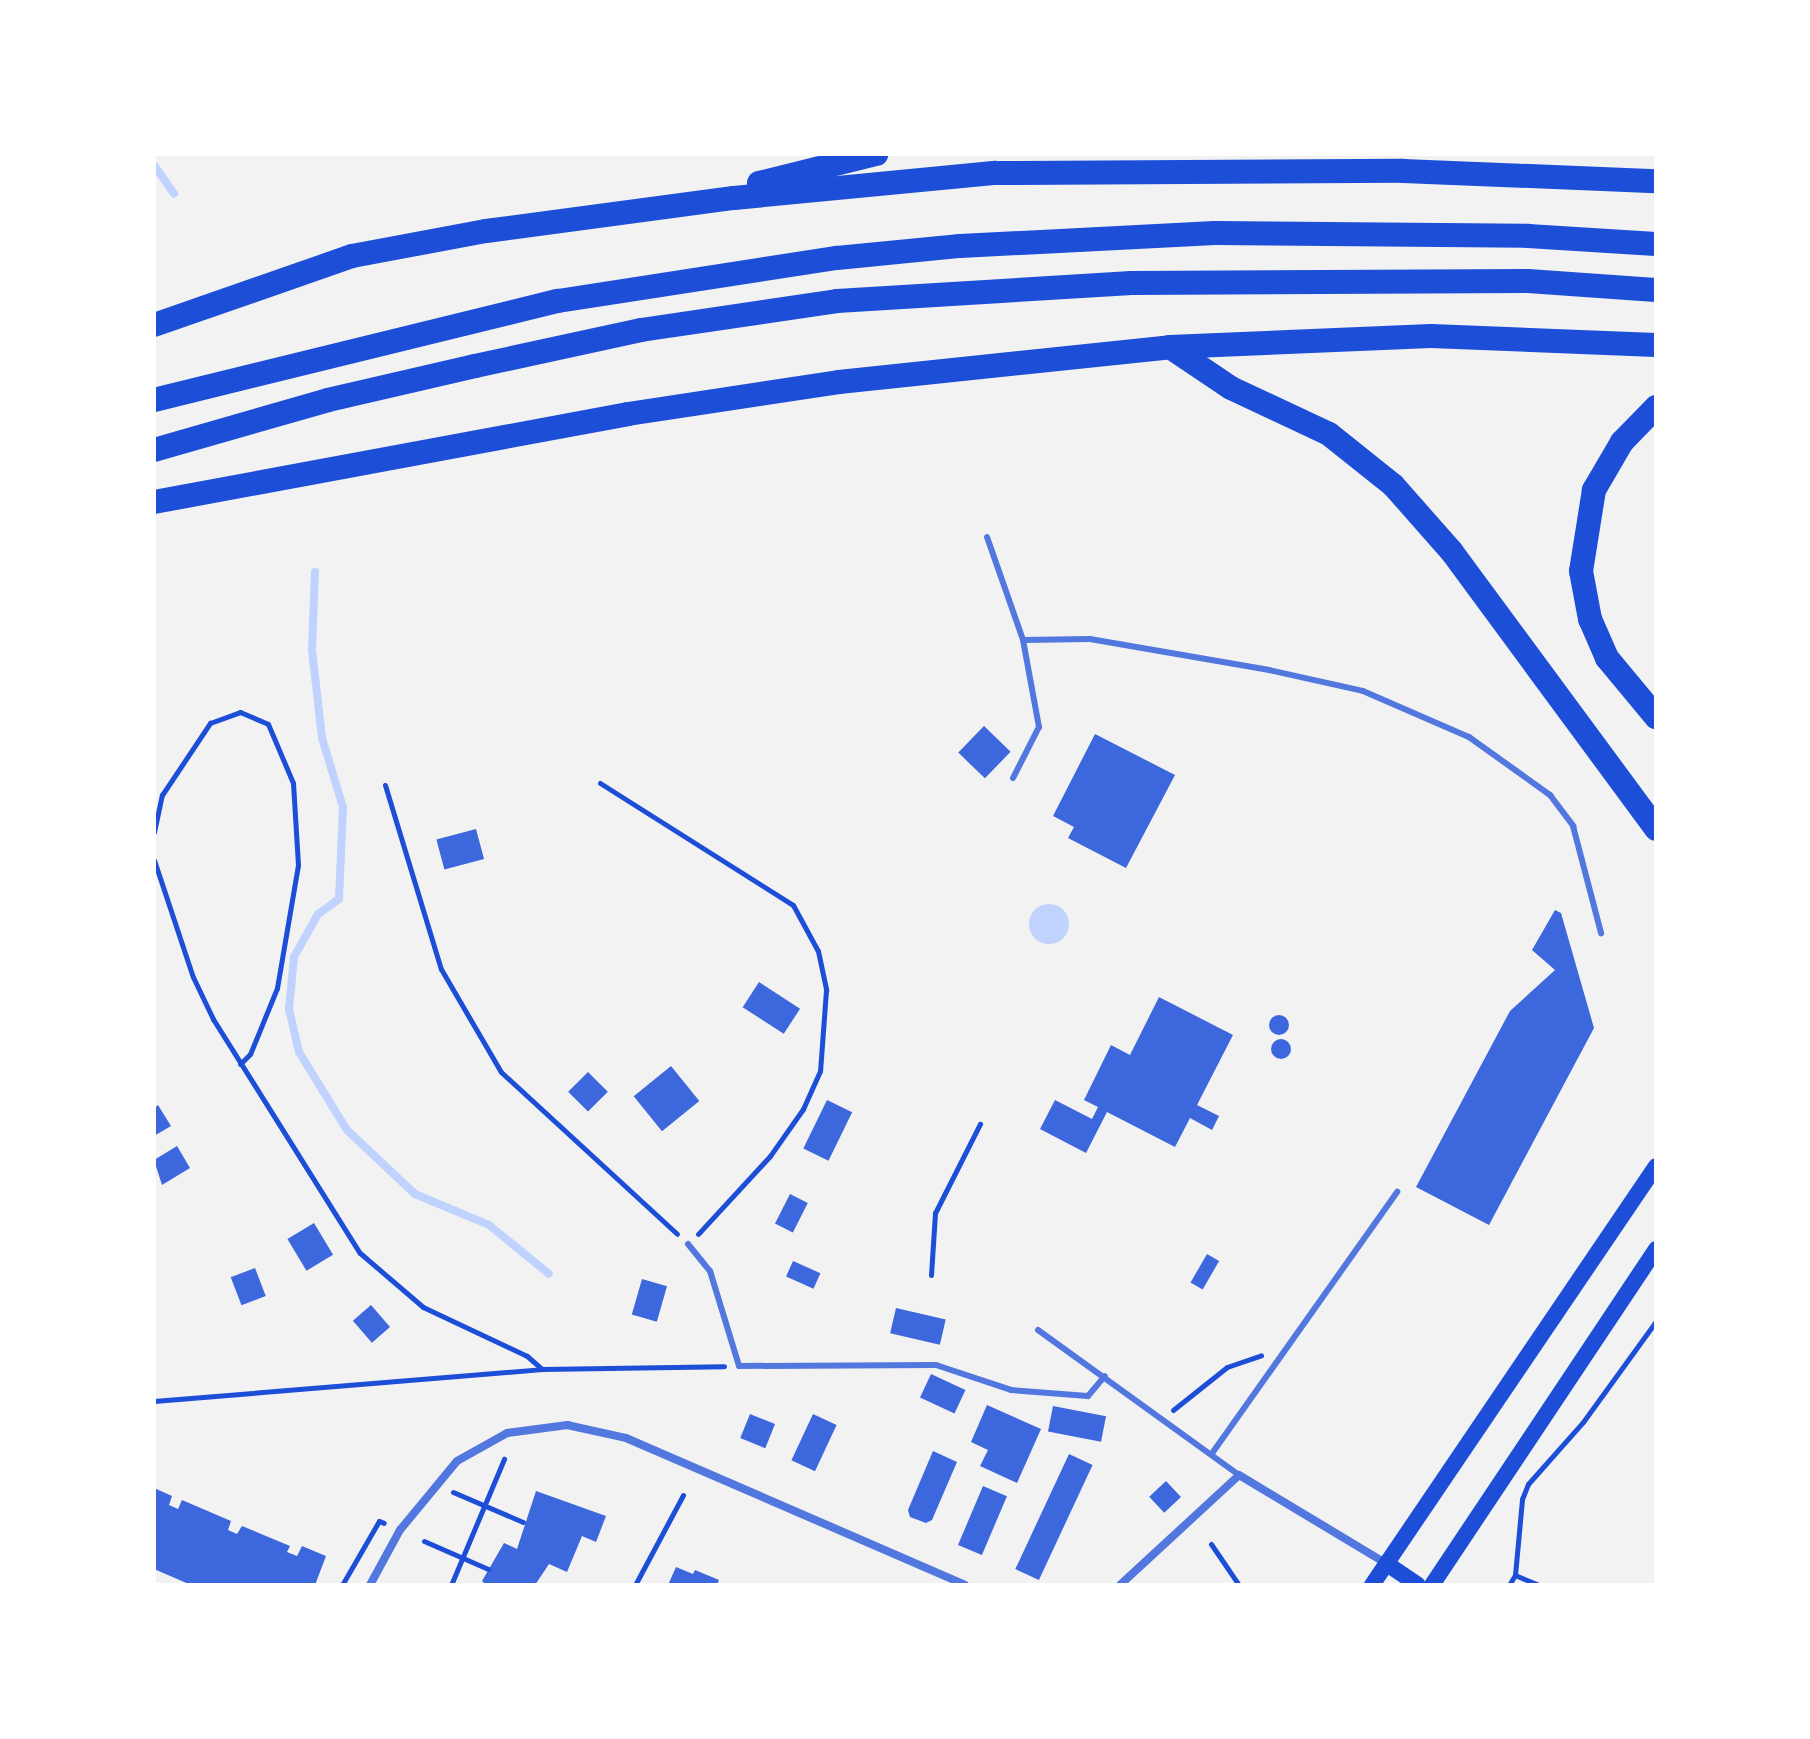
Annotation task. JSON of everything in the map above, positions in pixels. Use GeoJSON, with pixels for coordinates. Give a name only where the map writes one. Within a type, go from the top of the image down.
{"type":"FeatureCollection","features":[{"type":"Feature","properties":{"kind":"highway"},"geometry":{"type":"LineString","coordinates":[[734,198],[748,185],[876,154]]}},
{"type":"Feature","properties":{"kind":"highway"},"geometry":{"type":"LineString","coordinates":[[1384,154],[1403,171]]}},
{"type":"Feature","properties":{"kind":"highway"},"geometry":{"type":"LineString","coordinates":[[154,325],[352,256],[486,231],[734,198],[996,173],[1403,171],[1656,181]]}},
{"type":"Feature","properties":{"kind":"highway"},"geometry":{"type":"LineString","coordinates":[[154,400],[558,301],[837,258],[1215,233],[1528,236],[1656,244]]}},
{"type":"Feature","properties":{"kind":"highway"},"geometry":{"type":"LineString","coordinates":[[154,450],[328,400],[505,359],[641,330],[837,301],[1131,283],[1528,281],[1656,290]]}},
{"type":"Feature","properties":{"kind":"highway"},"geometry":{"type":"LineString","coordinates":[[154,502],[628,414],[839,382],[1170,347],[1431,336],[1656,345]]}},
{"type":"Feature","properties":{"kind":"highway"},"geometry":{"type":"LineString","coordinates":[[1170,347],[1231,388],[1329,434],[1393,485],[1452,552],[1656,829]]}},
{"type":"Feature","properties":{"kind":"highway"},"geometry":{"type":"LineString","coordinates":[[1656,407],[1622,442],[1594,490],[1581,571],[1590,619],[1607,658],[1656,717]]}},
{"type":"Feature","properties":{"kind":"main road"},"geometry":{"type":"LineString","coordinates":[[1372,1585],[1656,1166]]}},
{"type":"Feature","properties":{"kind":"main road"},"geometry":{"type":"LineString","coordinates":[[1432,1585],[1656,1249]]}},
{"type":"Feature","properties":{"kind":"main road"},"geometry":{"type":"LineString","coordinates":[[1387,1564],[1418,1585]]}},
{"type":"Feature","properties":{"kind":"street"},"geometry":{"type":"LineString","coordinates":[[370,1585],[400,1530],[457,1461],[484,1441],[507,1433],[567,1425],[626,1438],[965,1585]]}},
{"type":"Feature","properties":{"kind":"street"},"geometry":{"type":"LineString","coordinates":[[1120,1585],[1239,1475],[1387,1564]]}},
{"type":"Feature","properties":{"kind":"lane"},"geometry":{"type":"LineString","coordinates":[[987,537],[1023,640],[1039,727],[1013,778]]}},
{"type":"Feature","properties":{"kind":"lane"},"geometry":{"type":"LineString","coordinates":[[1023,640],[1090,639],[1269,670],[1363,691],[1469,737],[1550,795],[1573,826],[1601,933]]}},
{"type":"Feature","properties":{"kind":"lane"},"geometry":{"type":"LineString","coordinates":[[1213,1452],[1397,1192]]}},
{"type":"Feature","properties":{"kind":"lane"},"geometry":{"type":"LineString","coordinates":[[688,1244],[710,1271],[739,1366],[936,1365],[1011,1390],[1088,1396],[1105,1376]]}},
{"type":"Feature","properties":{"kind":"lane"},"geometry":{"type":"LineString","coordinates":[[1038,1330],[1166,1418],[1239,1475]]}},
{"type":"Feature","properties":{"kind":"path"},"geometry":{"type":"LineString","coordinates":[[154,832],[162,795],[210,723],[240,712],[268,724],[293,783],[298,865],[277,988],[250,1054],[240,1064]]}},
{"type":"Feature","properties":{"kind":"path"},"geometry":{"type":"LineString","coordinates":[[385,785],[441,969],[501,1072],[688,1244],[770,1156],[803,1109],[824,1056],[826,990],[818,951],[793,905],[600,783]]}},
{"type":"Feature","properties":{"kind":"path"},"geometry":{"type":"LineString","coordinates":[[154,860],[193,977],[240,1064],[372,1266],[423,1307],[527,1356],[542,1369]]}},
{"type":"Feature","properties":{"kind":"path"},"geometry":{"type":"LineString","coordinates":[[931,1275],[935,1213],[980,1124]]}},
{"type":"Feature","properties":{"kind":"path"},"geometry":{"type":"LineString","coordinates":[[1509,1585],[1515,1575],[1522,1499],[1528,1484],[1583,1422],[1656,1321]]}},
{"type":"Feature","properties":{"kind":"path"},"geometry":{"type":"LineString","coordinates":[[1166,1418],[1227,1367],[1285,1349]]}},
{"type":"Feature","properties":{"kind":"path"},"geometry":{"type":"LineString","coordinates":[[154,1401],[542,1369],[739,1366]]}},
{"type":"Feature","properties":{"kind":"path"},"geometry":{"type":"LineString","coordinates":[[451,1585],[504,1459]]}},
{"type":"Feature","properties":{"kind":"path"},"geometry":{"type":"LineString","coordinates":[[453,1492],[523,1522]]}},
{"type":"Feature","properties":{"kind":"path"},"geometry":{"type":"LineString","coordinates":[[635,1585],[683,1495]]}},
{"type":"Feature","properties":{"kind":"path"},"geometry":{"type":"LineString","coordinates":[[424,1541],[488,1569]]}},
{"type":"Feature","properties":{"kind":"path"},"geometry":{"type":"LineString","coordinates":[[1211,1544],[1239,1585]]}},
{"type":"Feature","properties":{"kind":"path"},"geometry":{"type":"LineString","coordinates":[[1515,1575],[1539,1585]]}},
{"type":"Feature","properties":{"kind":"water"},"geometry":{"type":"Polygon","coordinates":[[[1049,904],[1063,910],[1069,924],[1063,938],[1049,944],[1035,938],[1029,924],[1035,910],[1049,904]]]}},
{"type":"Feature","properties":{"kind":"building"},"geometry":{"type":"Polygon","coordinates":[[[984,726],[1011,752],[985,778],[958,753],[984,726]]]}},
{"type":"Feature","properties":{"kind":"building"},"geometry":{"type":"Polygon","coordinates":[[[1095,734],[1175,775],[1126,868],[1068,838],[1074,827],[1053,816],[1095,734]]]}},
{"type":"Feature","properties":{"kind":"building"},"geometry":{"type":"Polygon","coordinates":[[[476,829],[484,859],[444,870],[436,840],[476,829]]]}},
{"type":"Feature","properties":{"kind":"building"},"geometry":{"type":"Polygon","coordinates":[[[1555,910],[1561,913],[1594,1028],[1489,1225],[1416,1187],[1510,1011],[1555,970],[1532,950],[1555,910]]]}},
{"type":"Feature","properties":{"kind":"building"},"geometry":{"type":"Polygon","coordinates":[[[759,982],[800,1009],[784,1034],[743,1007],[759,982]]]}},
{"type":"Feature","properties":{"kind":"building"},"geometry":{"type":"Polygon","coordinates":[[[1159,997],[1233,1035],[1197,1105],[1219,1116],[1212,1130],[1190,1118],[1175,1147],[1107,1112],[1086,1153],[1040,1129],[1055,1100],[1092,1119],[1098,1107],[1084,1100],[1111,1045],[1130,1055],[1159,997]]]}},
{"type":"Feature","properties":{"kind":"building"},"geometry":{"type":"Polygon","coordinates":[[[1279,1015],[1286,1018],[1289,1025],[1286,1032],[1279,1035],[1272,1032],[1269,1025],[1272,1018],[1279,1015]]]}},
{"type":"Feature","properties":{"kind":"building"},"geometry":{"type":"Polygon","coordinates":[[[1281,1039],[1288,1042],[1291,1049],[1288,1056],[1281,1059],[1274,1056],[1271,1049],[1274,1042],[1281,1039]]]}},
{"type":"Feature","properties":{"kind":"building"},"geometry":{"type":"Polygon","coordinates":[[[671,1066],[699,1101],[662,1131],[634,1096],[671,1066]]]}},
{"type":"Feature","properties":{"kind":"building"},"geometry":{"type":"Polygon","coordinates":[[[588,1072],[608,1092],[588,1112],[568,1092],[588,1072]]]}},
{"type":"Feature","properties":{"kind":"building"},"geometry":{"type":"Polygon","coordinates":[[[827,1100],[852,1112],[828,1161],[803,1149],[827,1100]]]}},
{"type":"Feature","properties":{"kind":"building"},"geometry":{"type":"Polygon","coordinates":[[[158,1105],[171,1126],[154,1136],[154,1108],[158,1105]]]}},
{"type":"Feature","properties":{"kind":"building"},"geometry":{"type":"Polygon","coordinates":[[[177,1146],[190,1168],[162,1185],[154,1160],[177,1146]]]}},
{"type":"Feature","properties":{"kind":"building"},"geometry":{"type":"Polygon","coordinates":[[[790,1194],[808,1203],[793,1232],[775,1223],[790,1194]]]}},
{"type":"Feature","properties":{"kind":"building"},"geometry":{"type":"Polygon","coordinates":[[[314,1223],[333,1255],[306,1271],[287,1239],[314,1223]]]}},
{"type":"Feature","properties":{"kind":"building"},"geometry":{"type":"Polygon","coordinates":[[[1207,1254],[1219,1261],[1203,1290],[1190,1283],[1207,1254]]]}},
{"type":"Feature","properties":{"kind":"building"},"geometry":{"type":"Polygon","coordinates":[[[793,1261],[820,1273],[813,1289],[786,1277],[793,1261]]]}},
{"type":"Feature","properties":{"kind":"building"},"geometry":{"type":"Polygon","coordinates":[[[255,1268],[266,1296],[241,1305],[231,1277],[255,1268]]]}},
{"type":"Feature","properties":{"kind":"building"},"geometry":{"type":"Polygon","coordinates":[[[642,1279],[667,1286],[657,1322],[632,1315],[642,1279]]]}},
{"type":"Feature","properties":{"kind":"building"},"geometry":{"type":"Polygon","coordinates":[[[371,1305],[390,1327],[372,1343],[353,1321],[371,1305]]]}},
{"type":"Feature","properties":{"kind":"building"},"geometry":{"type":"Polygon","coordinates":[[[896,1308],[946,1319],[940,1345],[890,1333],[896,1308]]]}},
{"type":"Feature","properties":{"kind":"building"},"geometry":{"type":"Polygon","coordinates":[[[931,1374],[965,1390],[954,1414],[920,1398],[931,1374]]]}},
{"type":"Feature","properties":{"kind":"building"},"geometry":{"type":"Polygon","coordinates":[[[987,1405],[1041,1429],[1017,1483],[980,1466],[988,1450],[971,1442],[987,1405]]]}},
{"type":"Feature","properties":{"kind":"building"},"geometry":{"type":"Polygon","coordinates":[[[1053,1406],[1106,1416],[1101,1442],[1048,1432],[1053,1406]]]}},
{"type":"Feature","properties":{"kind":"building"},"geometry":{"type":"Polygon","coordinates":[[[750,1414],[775,1424],[765,1448],[740,1438],[750,1414]]]}},
{"type":"Feature","properties":{"kind":"building"},"geometry":{"type":"Polygon","coordinates":[[[813,1414],[837,1425],[815,1471],[791,1460],[813,1414]]]}},
{"type":"Feature","properties":{"kind":"building"},"geometry":{"type":"Polygon","coordinates":[[[933,1451],[957,1462],[932,1520],[926,1523],[910,1517],[908,1510],[933,1451]]]}},
{"type":"Feature","properties":{"kind":"building"},"geometry":{"type":"Polygon","coordinates":[[[1069,1454],[1093,1465],[1039,1580],[1015,1569],[1069,1454]]]}},
{"type":"Feature","properties":{"kind":"building"},"geometry":{"type":"Polygon","coordinates":[[[1166,1481],[1181,1497],[1164,1513],[1149,1497],[1166,1481]]]}},
{"type":"Feature","properties":{"kind":"building"},"geometry":{"type":"Polygon","coordinates":[[[983,1486],[1007,1496],[982,1555],[958,1545],[983,1486]]]}},
{"type":"Feature","properties":{"kind":"building"},"geometry":{"type":"Polygon","coordinates":[[[154,1488],[172,1496],[169,1505],[178,1509],[182,1500],[231,1521],[228,1530],[237,1534],[242,1526],[290,1546],[287,1552],[297,1556],[302,1546],[326,1556],[315,1585],[191,1585],[154,1569],[154,1488]]]}},
{"type":"Feature","properties":{"kind":"building"},"geometry":{"type":"Polygon","coordinates":[[[536,1491],[606,1516],[596,1542],[582,1536],[567,1572],[549,1564],[535,1585],[486,1585],[482,1581],[504,1543],[517,1549],[536,1491]]]}},
{"type":"Feature","properties":{"kind":"building"},"geometry":{"type":"Polygon","coordinates":[[[676,1567],[693,1574],[695,1570],[719,1580],[717,1585],[668,1585],[676,1567]]]}},
{"type":"Feature","properties":{"kind":"waterway"},"geometry":{"type":"LineString","coordinates":[[154,165],[174,194]]}},
{"type":"Feature","properties":{"kind":"waterway"},"geometry":{"type":"LineString","coordinates":[[315,572],[312,650],[322,738],[343,807],[339,899],[318,914],[294,957],[289,1009],[299,1052],[347,1130],[415,1194],[489,1225],[549,1274]]}}]}
